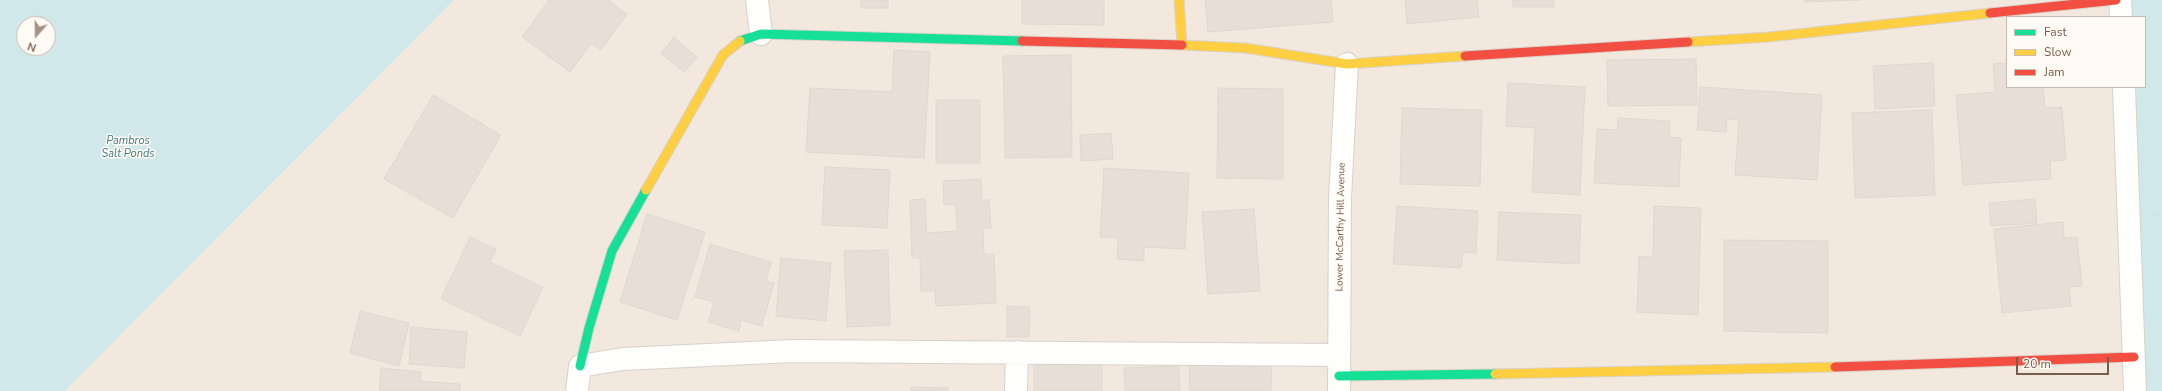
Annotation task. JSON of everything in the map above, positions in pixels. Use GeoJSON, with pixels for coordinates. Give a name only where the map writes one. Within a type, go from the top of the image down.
{"type":"FeatureCollection","features":[{"type":"Feature","properties":{"kind":"street"},"geometry":{"type":"LineString","coordinates":[[757,0],[761,34]]}},
{"type":"Feature","properties":{"kind":"street"},"geometry":{"type":"LineString","coordinates":[[1179,0],[1182,45]]}},
{"type":"Feature","properties":{"kind":"street"},"geometry":{"type":"LineString","coordinates":[[576,391],[589,328],[612,251],[723,55],[741,40],[761,34],[1245,48],[1347,64],[1769,37],[2116,0]]}},
{"type":"Feature","properties":{"kind":"street"},"geometry":{"type":"LineString","coordinates":[[2120,0],[2121,16]]}},
{"type":"Feature","properties":{"kind":"street","name":"Lower McCarthy Hill Avenue"},"geometry":{"type":"LineString","coordinates":[[1339,374],[1340,198],[1347,64]]}},
{"type":"Feature","properties":{"kind":"street"},"geometry":{"type":"LineString","coordinates":[[2124,88],[2135,391]]}},
{"type":"Feature","properties":{"kind":"street"},"geometry":{"type":"LineString","coordinates":[[580,366],[623,359],[792,351],[1017,352],[1339,374],[1758,370],[2134,357]]}},
{"type":"Feature","properties":{"kind":"street"},"geometry":{"type":"LineString","coordinates":[[1016,391],[1017,352]]}},
{"type":"Feature","properties":{"kind":"shaded area"},"geometry":{"type":"Polygon","coordinates":[[[454,0],[2121,0],[2122,16],[2006,16],[2006,88],[2126,88],[2143,391],[65,391],[454,0]]]}},
{"type":"Feature","properties":{"kind":"water","name":"Pambros Salt Ponds"},"geometry":{"type":"Polygon","coordinates":[[[0,0],[454,0],[65,391],[0,391],[0,0]]]}},
{"type":"Feature","properties":{"kind":"water"},"geometry":{"type":"Polygon","coordinates":[[[2121,0],[2162,0],[2162,391],[2143,391],[2126,88],[2146,88],[2146,16],[2122,16],[2121,0]]]}},
{"type":"Feature","properties":{"kind":"building"},"geometry":{"type":"Polygon","coordinates":[[[549,0],[608,0],[627,14],[601,50],[591,43],[570,72],[522,37],[549,0]]]}},
{"type":"Feature","properties":{"kind":"building"},"geometry":{"type":"Polygon","coordinates":[[[861,0],[888,0],[888,8],[861,8],[861,0]]]}},
{"type":"Feature","properties":{"kind":"building"},"geometry":{"type":"Polygon","coordinates":[[[1022,0],[1104,0],[1104,25],[1022,24],[1022,0]]]}},
{"type":"Feature","properties":{"kind":"building"},"geometry":{"type":"Polygon","coordinates":[[[1205,0],[1331,0],[1333,22],[1208,32],[1205,0]]]}},
{"type":"Feature","properties":{"kind":"building"},"geometry":{"type":"Polygon","coordinates":[[[1405,0],[1477,0],[1479,17],[1407,24],[1405,0]]]}},
{"type":"Feature","properties":{"kind":"building"},"geometry":{"type":"Polygon","coordinates":[[[1513,0],[1554,0],[1554,7],[1513,7],[1513,0]]]}},
{"type":"Feature","properties":{"kind":"building"},"geometry":{"type":"Polygon","coordinates":[[[1805,0],[1861,0],[1805,2],[1805,0]]]}},
{"type":"Feature","properties":{"kind":"building"},"geometry":{"type":"Polygon","coordinates":[[[674,37],[697,57],[684,72],[661,53],[674,37]]]}},
{"type":"Feature","properties":{"kind":"building"},"geometry":{"type":"Polygon","coordinates":[[[894,50],[930,52],[924,158],[806,152],[810,88],[892,92],[894,50]]]}},
{"type":"Feature","properties":{"kind":"building"},"geometry":{"type":"Polygon","coordinates":[[[1071,55],[1072,157],[1005,158],[1003,56],[1071,55]]]}},
{"type":"Feature","properties":{"kind":"building"},"geometry":{"type":"Polygon","coordinates":[[[1696,59],[1697,105],[1608,106],[1607,60],[1696,59]]]}},
{"type":"Feature","properties":{"kind":"building"},"geometry":{"type":"Polygon","coordinates":[[[1933,63],[1935,106],[1875,109],[1873,66],[1933,63]]]}},
{"type":"Feature","properties":{"kind":"building"},"geometry":{"type":"Polygon","coordinates":[[[2006,63],[2006,88],[2043,88],[2045,108],[2062,107],[2066,160],[2050,161],[2051,179],[1963,185],[1956,95],[1995,92],[1993,64],[2006,63]]]}},
{"type":"Feature","properties":{"kind":"building"},"geometry":{"type":"Polygon","coordinates":[[[1508,83],[1585,87],[1580,195],[1532,192],[1535,128],[1506,126],[1508,83]]]}},
{"type":"Feature","properties":{"kind":"building"},"geometry":{"type":"Polygon","coordinates":[[[1700,87],[1822,95],[1817,180],[1735,175],[1739,120],[1727,119],[1726,132],[1697,130],[1700,87]]]}},
{"type":"Feature","properties":{"kind":"building"},"geometry":{"type":"Polygon","coordinates":[[[1218,88],[1283,89],[1283,179],[1217,178],[1218,88]]]}},
{"type":"Feature","properties":{"kind":"building"},"geometry":{"type":"Polygon","coordinates":[[[433,95],[501,135],[453,218],[384,179],[433,95]]]}},
{"type":"Feature","properties":{"kind":"building"},"geometry":{"type":"Polygon","coordinates":[[[936,100],[980,100],[980,163],[936,163],[936,100]]]}},
{"type":"Feature","properties":{"kind":"building"},"geometry":{"type":"Polygon","coordinates":[[[1402,108],[1482,110],[1480,186],[1400,184],[1402,108]]]}},
{"type":"Feature","properties":{"kind":"building"},"geometry":{"type":"Polygon","coordinates":[[[1932,110],[1935,195],[1855,198],[1852,113],[1932,110]]]}},
{"type":"Feature","properties":{"kind":"building"},"geometry":{"type":"Polygon","coordinates":[[[1618,118],[1670,121],[1669,137],[1681,138],[1679,187],[1594,183],[1597,129],[1617,130],[1618,118]]]}},
{"type":"Feature","properties":{"kind":"building"},"geometry":{"type":"Polygon","coordinates":[[[1111,133],[1113,159],[1081,161],[1080,135],[1111,133]]]}},
{"type":"Feature","properties":{"kind":"building"},"geometry":{"type":"Polygon","coordinates":[[[825,167],[890,170],[887,228],[822,225],[825,167]]]}},
{"type":"Feature","properties":{"kind":"building"},"geometry":{"type":"Polygon","coordinates":[[[1104,168],[1189,173],[1185,249],[1144,247],[1144,261],[1117,259],[1118,238],[1100,237],[1104,168]]]}},
{"type":"Feature","properties":{"kind":"building"},"geometry":{"type":"Polygon","coordinates":[[[981,179],[982,200],[989,200],[991,228],[983,228],[984,254],[994,254],[996,303],[936,306],[935,291],[921,291],[920,258],[912,258],[910,200],[925,199],[927,233],[957,231],[956,204],[944,205],[943,181],[981,179]]]}},
{"type":"Feature","properties":{"kind":"building"},"geometry":{"type":"Polygon","coordinates":[[[2035,199],[2037,223],[1991,226],[1989,203],[2035,199]]]}},
{"type":"Feature","properties":{"kind":"building"},"geometry":{"type":"Polygon","coordinates":[[[1397,206],[1478,211],[1476,253],[1463,252],[1461,268],[1393,264],[1397,206]]]}},
{"type":"Feature","properties":{"kind":"building"},"geometry":{"type":"Polygon","coordinates":[[[1654,206],[1701,208],[1698,315],[1637,312],[1639,256],[1653,257],[1654,206]]]}},
{"type":"Feature","properties":{"kind":"building"},"geometry":{"type":"Polygon","coordinates":[[[1254,209],[1260,291],[1208,294],[1202,212],[1254,209]]]}},
{"type":"Feature","properties":{"kind":"building"},"geometry":{"type":"Polygon","coordinates":[[[1499,212],[1581,215],[1579,264],[1497,260],[1499,212]]]}},
{"type":"Feature","properties":{"kind":"building"},"geometry":{"type":"Polygon","coordinates":[[[647,214],[705,232],[677,320],[620,302],[647,214]]]}},
{"type":"Feature","properties":{"kind":"building"},"geometry":{"type":"Polygon","coordinates":[[[2063,222],[2064,238],[2077,237],[2082,286],[2069,287],[2071,306],[2002,313],[1994,229],[2063,222]]]}},
{"type":"Feature","properties":{"kind":"building"},"geometry":{"type":"Polygon","coordinates":[[[470,237],[496,249],[490,262],[543,287],[520,336],[441,299],[470,237]]]}},
{"type":"Feature","properties":{"kind":"building"},"geometry":{"type":"Polygon","coordinates":[[[1724,240],[1828,241],[1828,333],[1724,331],[1724,240]]]}},
{"type":"Feature","properties":{"kind":"building"},"geometry":{"type":"Polygon","coordinates":[[[710,244],[771,262],[766,281],[774,283],[762,326],[741,320],[739,331],[708,322],[714,302],[695,297],[710,244]]]}},
{"type":"Feature","properties":{"kind":"building"},"geometry":{"type":"Polygon","coordinates":[[[888,250],[890,325],[847,327],[844,251],[888,250]]]}},
{"type":"Feature","properties":{"kind":"building"},"geometry":{"type":"Polygon","coordinates":[[[781,258],[831,263],[826,321],[776,316],[781,258]]]}},
{"type":"Feature","properties":{"kind":"building"},"geometry":{"type":"Polygon","coordinates":[[[1007,306],[1030,307],[1029,337],[1007,337],[1007,306]]]}},
{"type":"Feature","properties":{"kind":"building"},"geometry":{"type":"Polygon","coordinates":[[[360,311],[409,323],[399,366],[350,353],[360,311]]]}},
{"type":"Feature","properties":{"kind":"building"},"geometry":{"type":"Polygon","coordinates":[[[411,327],[467,332],[464,368],[409,364],[411,327]]]}},
{"type":"Feature","properties":{"kind":"building"},"geometry":{"type":"Polygon","coordinates":[[[1190,357],[1272,360],[1271,391],[1189,391],[1190,357]]]}},
{"type":"Feature","properties":{"kind":"building"},"geometry":{"type":"Polygon","coordinates":[[[1034,364],[1102,365],[1102,391],[1034,391],[1034,364]]]}},
{"type":"Feature","properties":{"kind":"building"},"geometry":{"type":"Polygon","coordinates":[[[1179,366],[1180,391],[1125,391],[1124,368],[1179,366]]]}},
{"type":"Feature","properties":{"kind":"building"},"geometry":{"type":"Polygon","coordinates":[[[381,368],[421,372],[420,381],[460,384],[460,391],[379,391],[381,368]]]}},
{"type":"Feature","properties":{"kind":"building"},"geometry":{"type":"Polygon","coordinates":[[[911,387],[948,388],[948,391],[911,391],[911,387]]]}},
{"type":"Feature","properties":{"kind":"traffic: fast"},"geometry":{"type":"LineString","coordinates":[[740,41],[761,34],[1022,41]]}},
{"type":"Feature","properties":{"kind":"traffic: fast"},"geometry":{"type":"LineString","coordinates":[[580,366],[589,328],[612,251],[646,190]]}},
{"type":"Feature","properties":{"kind":"traffic: fast"},"geometry":{"type":"LineString","coordinates":[[1339,376],[1495,374]]}},
{"type":"Feature","properties":{"kind":"traffic: slow"},"geometry":{"type":"LineString","coordinates":[[1179,0],[1182,45],[1245,48],[1347,64],[1465,56]]}},
{"type":"Feature","properties":{"kind":"traffic: slow"},"geometry":{"type":"LineString","coordinates":[[1688,42],[1769,37],[1990,13]]}},
{"type":"Feature","properties":{"kind":"traffic: slow"},"geometry":{"type":"LineString","coordinates":[[646,190],[723,55],[740,41]]}},
{"type":"Feature","properties":{"kind":"traffic: slow"},"geometry":{"type":"LineString","coordinates":[[1495,374],[1835,367]]}},
{"type":"Feature","properties":{"kind":"traffic: jam"},"geometry":{"type":"LineString","coordinates":[[1990,13],[2116,0]]}},
{"type":"Feature","properties":{"kind":"traffic: jam"},"geometry":{"type":"LineString","coordinates":[[1022,41],[1182,45]]}},
{"type":"Feature","properties":{"kind":"traffic: jam"},"geometry":{"type":"LineString","coordinates":[[1465,56],[1688,42]]}},
{"type":"Feature","properties":{"kind":"traffic: jam"},"geometry":{"type":"LineString","coordinates":[[1835,367],[2134,357]]}}]}
